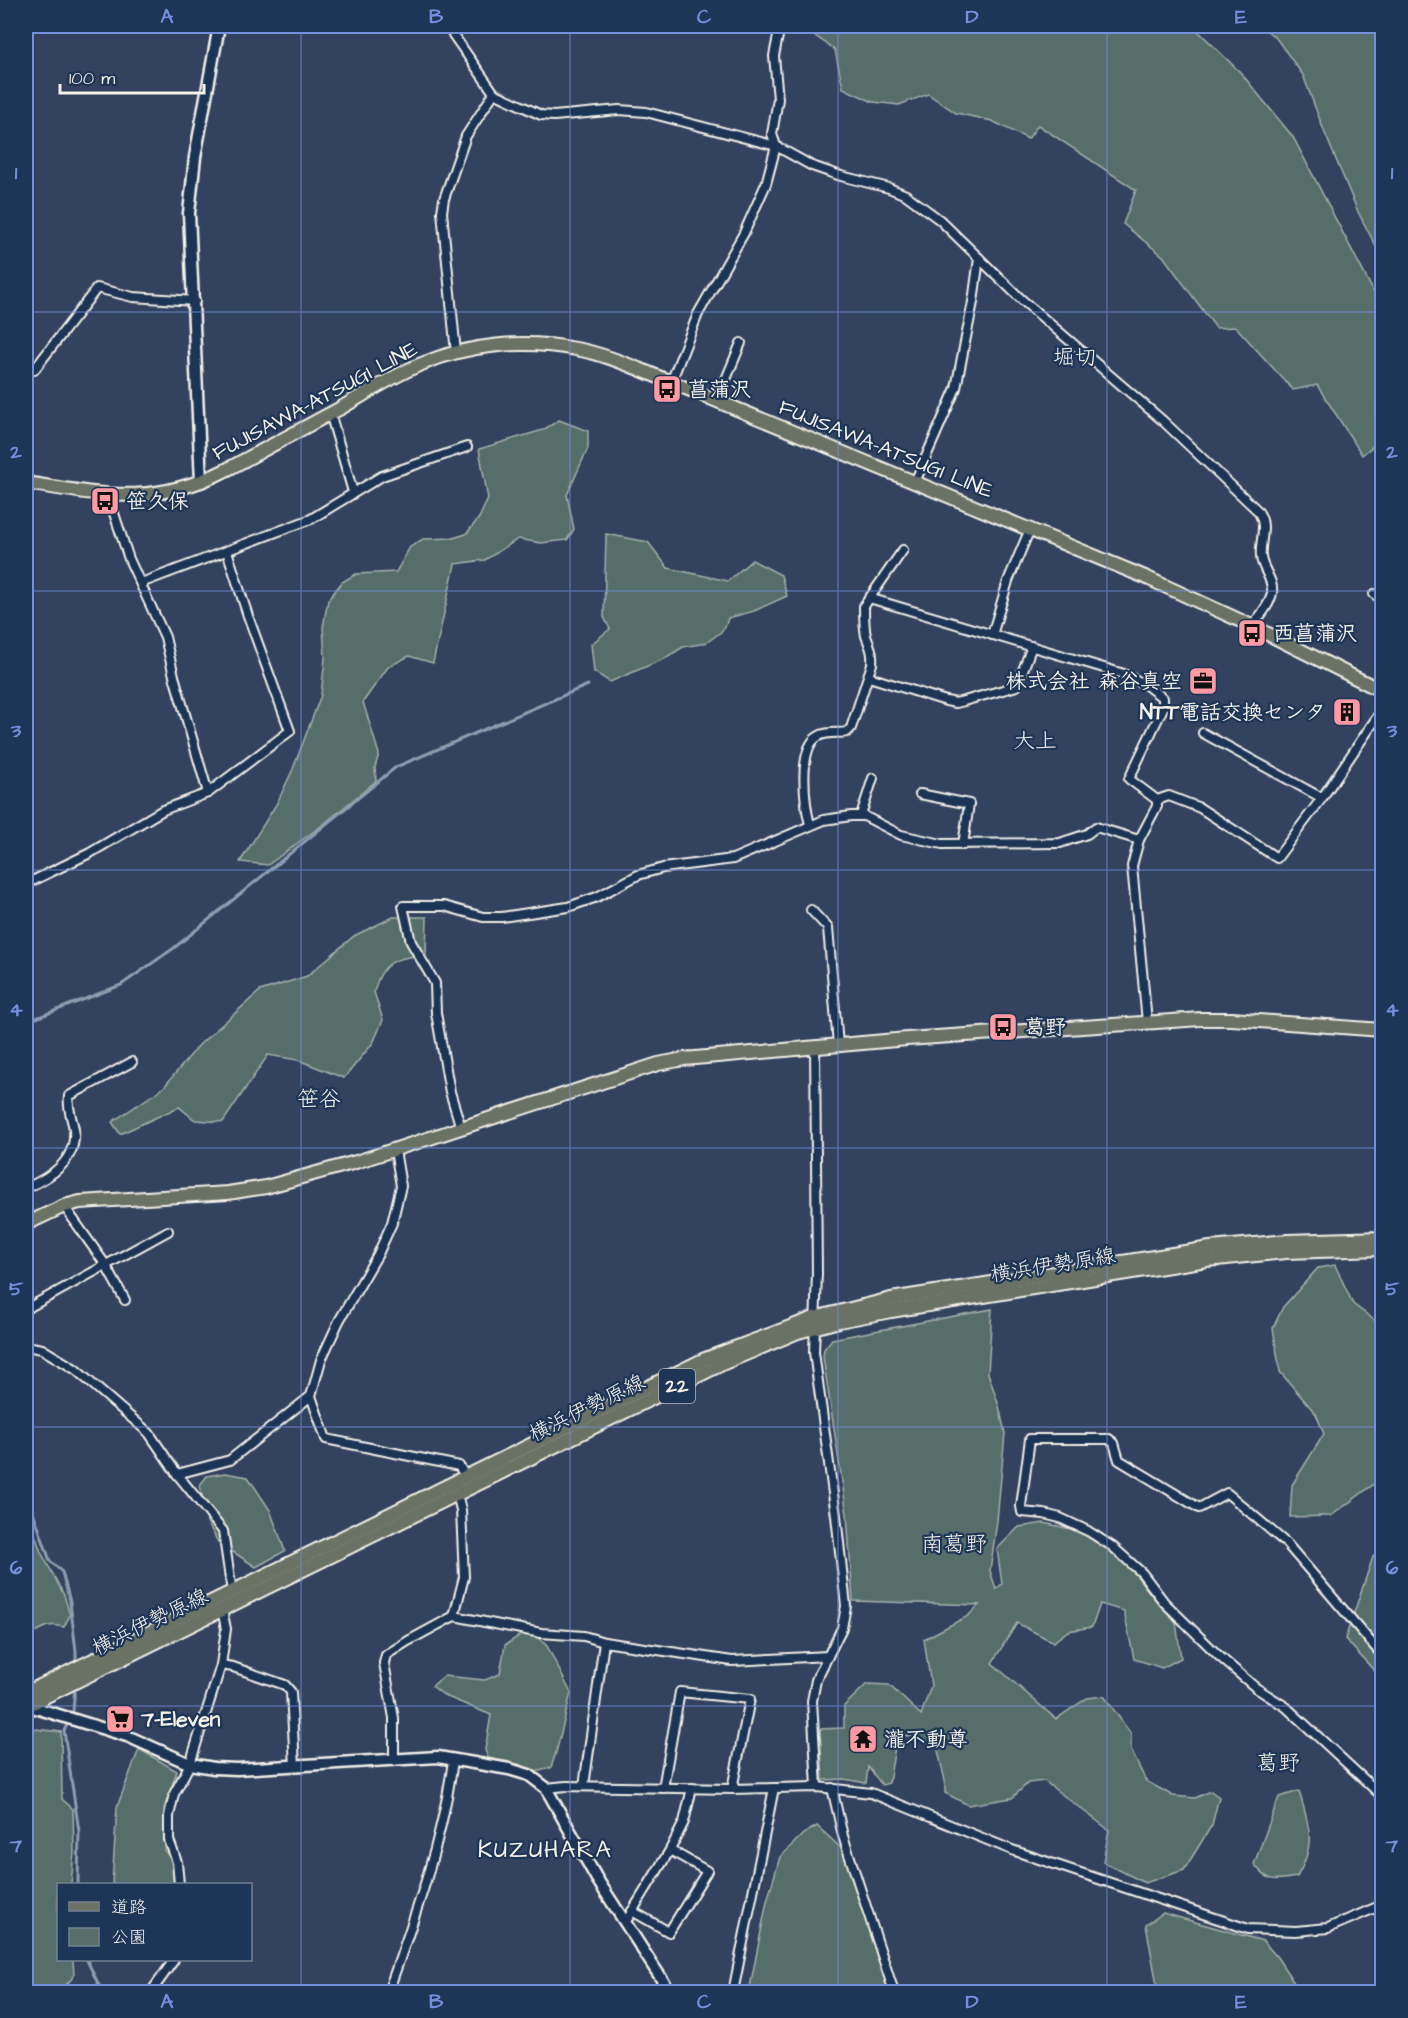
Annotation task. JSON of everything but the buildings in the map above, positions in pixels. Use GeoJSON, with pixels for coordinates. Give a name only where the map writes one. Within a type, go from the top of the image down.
{"type":"FeatureCollection","features":[{"type":"Feature","properties":{"kind":"main road","name":"FUJISAWA-ATSUGI LINE"},"geometry":{"type":"LineString","coordinates":[[26,483],[108,495],[152,495],[201,482],[417,366],[477,348],[510,345],[560,346],[604,356],[671,382],[1145,577],[1252,626],[1383,691]]}},
{"type":"Feature","properties":{"kind":"main road"},"geometry":{"type":"LineString","coordinates":[[28,1222],[64,1206],[97,1200],[228,1193],[266,1187],[395,1150],[658,1064],[684,1059],[1147,1022],[1232,1019],[1383,1030]]}},
{"type":"Feature","properties":{"kind":"main road","name":"横浜伊勢原線"},"geometry":{"type":"LineString","coordinates":[[26,1702],[232,1592],[705,1359],[891,1299],[1210,1248],[1287,1240],[1383,1238]]}},
{"type":"Feature","properties":{"kind":"main road","name":"横浜伊勢原線"},"geometry":{"type":"LineString","coordinates":[[26,1702],[222,1609],[722,1364],[814,1323],[1207,1260],[1287,1252],[1383,1249]]}},
{"type":"Feature","properties":{"kind":"street"},"geometry":{"type":"LineString","coordinates":[[201,482],[195,302],[189,213],[195,157],[219,26]]}},
{"type":"Feature","properties":{"kind":"street"},"geometry":{"type":"LineString","coordinates":[[447,26],[494,93],[541,115],[554,116],[619,110],[646,112],[776,146],[812,166],[906,195],[940,220],[1021,299],[1162,420],[1232,485],[1261,516],[1264,530],[1261,561],[1269,578],[1272,593],[1252,626]]}},
{"type":"Feature","properties":{"kind":"street"},"geometry":{"type":"LineString","coordinates":[[671,382],[698,314],[734,251],[766,184],[776,146],[772,134],[778,99],[774,56],[780,26]]}},
{"type":"Feature","properties":{"kind":"street"},"geometry":{"type":"LineString","coordinates":[[456,353],[443,232],[443,205],[466,136],[494,93]]}},
{"type":"Feature","properties":{"kind":"street"},"geometry":{"type":"LineString","coordinates":[[915,482],[956,388],[979,258]]}},
{"type":"Feature","properties":{"kind":"street"},"geometry":{"type":"LineString","coordinates":[[26,368],[34,370],[97,288],[133,297],[195,302]]}},
{"type":"Feature","properties":{"kind":"street"},"geometry":{"type":"LineString","coordinates":[[717,401],[741,343]]}},
{"type":"Feature","properties":{"kind":"street"},"geometry":{"type":"LineString","coordinates":[[330,413],[353,492]]}},
{"type":"Feature","properties":{"kind":"street"},"geometry":{"type":"LineString","coordinates":[[141,584],[311,519],[382,476],[467,447]]}},
{"type":"Feature","properties":{"kind":"street"},"geometry":{"type":"LineString","coordinates":[[108,495],[129,559],[165,637],[208,793]]}},
{"type":"Feature","properties":{"kind":"street"},"geometry":{"type":"LineString","coordinates":[[992,635],[1008,581],[1030,529]]}},
{"type":"Feature","properties":{"kind":"street"},"geometry":{"type":"LineString","coordinates":[[810,825],[804,787],[809,744],[818,736],[833,732],[847,732],[851,729],[869,677],[873,654],[867,637],[864,606],[903,550]]}},
{"type":"Feature","properties":{"kind":"street"},"geometry":{"type":"LineString","coordinates":[[26,884],[90,853],[163,810],[208,793],[290,731],[227,551]]}},
{"type":"Feature","properties":{"kind":"street"},"geometry":{"type":"LineString","coordinates":[[1374,594],[1383,599]]}},
{"type":"Feature","properties":{"kind":"street"},"geometry":{"type":"LineString","coordinates":[[869,598],[1135,679],[1163,698],[1163,708],[1159,719],[1129,779],[1157,800]]}},
{"type":"Feature","properties":{"kind":"street"},"geometry":{"type":"LineString","coordinates":[[869,677],[956,703],[1017,686],[1032,646]]}},
{"type":"Feature","properties":{"kind":"street"},"geometry":{"type":"LineString","coordinates":[[1157,800],[1169,796],[1200,808],[1276,858],[1322,798],[1383,710]]}},
{"type":"Feature","properties":{"kind":"street"},"geometry":{"type":"LineString","coordinates":[[1203,733],[1322,798]]}},
{"type":"Feature","properties":{"kind":"street"},"geometry":{"type":"LineString","coordinates":[[864,816],[862,812],[873,778]]}},
{"type":"Feature","properties":{"kind":"street"},"geometry":{"type":"LineString","coordinates":[[920,794],[969,804],[963,845]]}},
{"type":"Feature","properties":{"kind":"street"},"geometry":{"type":"LineString","coordinates":[[1147,1022],[1132,866],[1139,840],[1157,806],[1157,800]]}},
{"type":"Feature","properties":{"kind":"street"},"geometry":{"type":"LineString","coordinates":[[461,1128],[448,1081],[436,1013],[435,983],[411,942],[403,906],[444,906],[483,917],[502,917],[568,907],[597,897],[638,875],[663,868],[734,860],[824,820],[864,816],[904,836],[942,844],[1060,843],[1073,840],[1096,827],[1139,840]]}},
{"type":"Feature","properties":{"kind":"street"},"geometry":{"type":"LineString","coordinates":[[811,910],[828,928],[838,1045]]}},
{"type":"Feature","properties":{"kind":"street"},"geometry":{"type":"LineString","coordinates":[[815,1047],[817,1273],[814,1352],[846,1606],[842,1628],[816,1680],[812,1701],[817,1787]]}},
{"type":"Feature","properties":{"kind":"street"},"geometry":{"type":"LineString","coordinates":[[26,1188],[52,1174],[70,1155],[74,1131],[68,1103],[69,1096],[132,1062]]}},
{"type":"Feature","properties":{"kind":"street"},"geometry":{"type":"LineString","coordinates":[[395,1150],[401,1186],[392,1223],[374,1262],[339,1321],[321,1360],[311,1396],[326,1439],[459,1466],[466,1477]]}},
{"type":"Feature","properties":{"kind":"street"},"geometry":{"type":"LineString","coordinates":[[64,1206],[105,1264],[125,1300]]}},
{"type":"Feature","properties":{"kind":"street"},"geometry":{"type":"LineString","coordinates":[[26,1209],[28,1222]]}},
{"type":"Feature","properties":{"kind":"street"},"geometry":{"type":"LineString","coordinates":[[26,1309],[168,1231]]}},
{"type":"Feature","properties":{"kind":"street"},"geometry":{"type":"LineString","coordinates":[[26,1346],[42,1349],[75,1369],[149,1433],[177,1474],[224,1531],[232,1592]]}},
{"type":"Feature","properties":{"kind":"street"},"geometry":{"type":"LineString","coordinates":[[177,1474],[230,1460],[311,1396]]}},
{"type":"Feature","properties":{"kind":"street"},"geometry":{"type":"LineString","coordinates":[[1383,1655],[1287,1544],[1227,1493],[1199,1508],[1119,1460],[1114,1443],[1109,1439],[1030,1439],[1022,1512],[1060,1518],[1088,1530],[1113,1547],[1142,1573],[1164,1602],[1220,1656],[1256,1688],[1286,1707],[1383,1796]]}},
{"type":"Feature","properties":{"kind":"street"},"geometry":{"type":"LineString","coordinates":[[454,1616],[464,1577],[461,1510],[457,1494]]}},
{"type":"Feature","properties":{"kind":"street"},"geometry":{"type":"LineString","coordinates":[[179,1883],[177,1862],[170,1840],[169,1816],[174,1794],[190,1764],[220,1665],[226,1629],[222,1609]]}},
{"type":"Feature","properties":{"kind":"street"},"geometry":{"type":"LineString","coordinates":[[394,1761],[394,1718],[384,1664],[386,1655],[454,1616],[541,1632],[584,1636],[604,1642],[732,1661],[828,1656]]}},
{"type":"Feature","properties":{"kind":"street"},"geometry":{"type":"LineString","coordinates":[[584,1786],[604,1642]]}},
{"type":"Feature","properties":{"kind":"street"},"geometry":{"type":"LineString","coordinates":[[220,1665],[233,1667],[285,1685],[291,1692],[295,1766]]}},
{"type":"Feature","properties":{"kind":"street"},"geometry":{"type":"LineString","coordinates":[[663,1788],[680,1692],[750,1699],[732,1789]]}},
{"type":"Feature","properties":{"kind":"street"},"geometry":{"type":"LineString","coordinates":[[26,1702],[127,1736],[190,1764],[214,1768],[237,1769],[438,1757],[509,1769],[529,1775],[546,1788],[597,1879],[670,1992]]}},
{"type":"Feature","properties":{"kind":"street"},"geometry":{"type":"LineString","coordinates":[[388,1992],[411,1929],[449,1796],[453,1760]]}},
{"type":"Feature","properties":{"kind":"street"},"geometry":{"type":"LineString","coordinates":[[546,1788],[584,1786],[732,1789],[817,1787],[871,1793],[1012,1850],[1248,1929],[1296,1931],[1328,1928],[1383,1905]]}},
{"type":"Feature","properties":{"kind":"street"},"geometry":{"type":"LineString","coordinates":[[625,1923],[670,1850],[684,1822],[692,1788]]}},
{"type":"Feature","properties":{"kind":"street"},"geometry":{"type":"LineString","coordinates":[[733,1992],[774,1788]]}},
{"type":"Feature","properties":{"kind":"street"},"geometry":{"type":"LineString","coordinates":[[832,1788],[843,1836],[894,1992]]}},
{"type":"Feature","properties":{"kind":"street"},"geometry":{"type":"LineString","coordinates":[[632,1911],[669,1932],[706,1871],[670,1850]]}},
{"type":"Feature","properties":{"kind":"street"},"geometry":{"type":"LineString","coordinates":[[151,1992],[173,1961]]}},
{"type":"Feature","properties":{"kind":"green space"},"geometry":{"type":"Polygon","coordinates":[[[801,26],[1193,26],[1241,73],[1293,137],[1382,308],[1382,397],[1376,410],[1376,432],[1373,446],[1362,455],[1317,385],[1293,390],[1236,327],[1216,328],[1163,256],[1123,224],[1136,190],[1038,125],[1028,139],[992,121],[956,113],[928,94],[899,105],[873,102],[843,88],[835,50],[801,26]]]}},
{"type":"Feature","properties":{"kind":"green space"},"geometry":{"type":"Polygon","coordinates":[[[1261,26],[1382,26],[1382,258],[1358,212],[1303,75],[1276,38],[1261,26]]]}},
{"type":"Feature","properties":{"kind":"green space"},"geometry":{"type":"Polygon","coordinates":[[[559,420],[588,431],[588,448],[567,495],[574,529],[567,540],[541,543],[518,539],[485,560],[455,564],[433,663],[409,656],[388,667],[363,702],[379,754],[375,767],[376,781],[325,823],[268,865],[240,862],[277,803],[293,769],[321,695],[325,658],[323,627],[328,600],[342,582],[356,574],[396,572],[410,547],[423,539],[453,538],[466,534],[479,518],[488,499],[479,449],[543,430],[559,420]]]}},
{"type":"Feature","properties":{"kind":"green space"},"geometry":{"type":"Polygon","coordinates":[[[606,534],[648,542],[668,568],[728,581],[752,560],[781,575],[787,596],[754,611],[728,618],[721,632],[706,643],[683,647],[664,659],[610,682],[594,672],[591,644],[610,629],[604,617],[606,534]]]}},
{"type":"Feature","properties":{"kind":"green space"},"geometry":{"type":"Polygon","coordinates":[[[393,917],[427,917],[426,955],[398,960],[381,973],[374,992],[383,1020],[373,1043],[344,1078],[298,1060],[268,1055],[223,1122],[195,1120],[179,1107],[120,1134],[112,1122],[163,1088],[200,1044],[260,991],[307,976],[354,936],[393,917]]]}},
{"type":"Feature","properties":{"kind":"green space"},"geometry":{"type":"Polygon","coordinates":[[[1335,1265],[1353,1304],[1382,1326],[1382,1478],[1331,1516],[1290,1517],[1292,1485],[1324,1434],[1316,1414],[1280,1372],[1273,1328],[1283,1307],[1318,1268],[1335,1265]]]}},
{"type":"Feature","properties":{"kind":"green space"},"geometry":{"type":"Polygon","coordinates":[[[992,1309],[988,1373],[1005,1433],[990,1571],[996,1589],[1002,1584],[997,1549],[1019,1527],[1044,1523],[1093,1534],[1125,1560],[1152,1596],[1176,1622],[1181,1658],[1162,1668],[1134,1659],[1124,1611],[1100,1604],[1092,1627],[1068,1631],[1053,1642],[1017,1623],[992,1663],[1056,1719],[1087,1698],[1104,1696],[1131,1734],[1131,1750],[1146,1781],[1173,1796],[1195,1798],[1211,1791],[1219,1797],[1212,1825],[1184,1870],[1145,1883],[1103,1862],[1109,1830],[1044,1781],[1028,1783],[1012,1798],[968,1805],[945,1793],[945,1781],[937,1746],[912,1736],[897,1735],[889,1783],[882,1785],[868,1767],[866,1783],[844,1779],[823,1780],[820,1729],[844,1728],[844,1706],[867,1684],[889,1685],[921,1715],[931,1686],[924,1639],[968,1616],[979,1605],[853,1601],[847,1514],[823,1357],[824,1349],[832,1339],[992,1309]]]}},
{"type":"Feature","properties":{"kind":"green space"},"geometry":{"type":"Polygon","coordinates":[[[225,1473],[248,1477],[270,1510],[285,1551],[256,1567],[218,1542],[207,1522],[200,1485],[207,1476],[225,1473]]]}},
{"type":"Feature","properties":{"kind":"green space"},"geometry":{"type":"Polygon","coordinates":[[[26,1509],[41,1552],[64,1595],[70,1615],[64,1627],[48,1626],[26,1637],[26,1509]]]}},
{"type":"Feature","properties":{"kind":"green space"},"geometry":{"type":"Polygon","coordinates":[[[1382,1550],[1382,1679],[1345,1639],[1373,1557],[1382,1550]]]}},
{"type":"Feature","properties":{"kind":"green space"},"geometry":{"type":"Polygon","coordinates":[[[522,1634],[535,1635],[547,1646],[571,1693],[551,1768],[536,1772],[518,1764],[488,1758],[485,1750],[491,1715],[445,1696],[432,1686],[444,1676],[485,1680],[500,1674],[505,1645],[522,1634]]]}},
{"type":"Feature","properties":{"kind":"green space"},"geometry":{"type":"Polygon","coordinates":[[[26,1728],[61,1732],[62,1799],[73,1809],[74,1852],[71,1883],[57,1883],[57,1961],[73,1961],[74,1976],[60,1992],[31,1992],[26,1975],[26,1728]]]}},
{"type":"Feature","properties":{"kind":"green space"},"geometry":{"type":"Polygon","coordinates":[[[139,1749],[177,1771],[164,1808],[165,1851],[172,1861],[174,1883],[112,1883],[117,1807],[139,1749]]]}},
{"type":"Feature","properties":{"kind":"green space"},"geometry":{"type":"Polygon","coordinates":[[[1299,1791],[1308,1825],[1307,1854],[1297,1877],[1268,1878],[1254,1864],[1279,1797],[1299,1791]]]}},
{"type":"Feature","properties":{"kind":"green space"},"geometry":{"type":"Polygon","coordinates":[[[817,1826],[841,1848],[874,1921],[877,1957],[892,1992],[749,1992],[767,1901],[780,1857],[803,1834],[817,1826]]]}},
{"type":"Feature","properties":{"kind":"green space"},"geometry":{"type":"Polygon","coordinates":[[[1163,1913],[1263,1941],[1277,1957],[1300,1992],[1117,1992],[1157,1985],[1146,1925],[1163,1913]]]}},
{"type":"Feature","properties":{"kind":"waterway"},"geometry":{"type":"LineString","coordinates":[[26,1022],[121,985],[174,948],[396,767],[588,685]]}},
{"type":"Feature","properties":{"kind":"waterway"},"geometry":{"type":"LineString","coordinates":[[26,1499],[30,1503],[50,1561],[62,1572],[70,1602],[76,1664]]}},
{"type":"Feature","properties":{"kind":"waterway"},"geometry":{"type":"LineString","coordinates":[[75,1685],[73,1712],[64,1731],[79,1831],[78,1883]]}},
{"type":"Feature","properties":{"kind":"waterway"},"geometry":{"type":"LineString","coordinates":[[87,1961],[102,1992]]}},
{"type":"Feature","properties":{"kind":"place","name":"菖蒲沢"},"geometry":{"type":"Point","coordinates":[667,389]}},
{"type":"Feature","properties":{"kind":"place","name":"笹久保"},"geometry":{"type":"Point","coordinates":[105,501]}},
{"type":"Feature","properties":{"kind":"place","name":"西菖蒲沢"},"geometry":{"type":"Point","coordinates":[1252,633]}},
{"type":"Feature","properties":{"kind":"place","name":"株式会社 森谷真空"},"geometry":{"type":"Point","coordinates":[1203,681]}},
{"type":"Feature","properties":{"kind":"place","name":"NTT電話交換センタ"},"geometry":{"type":"Point","coordinates":[1347,712]}},
{"type":"Feature","properties":{"kind":"place","name":"葛野"},"geometry":{"type":"Point","coordinates":[1003,1027]}},
{"type":"Feature","properties":{"kind":"place","name":"7-Eleven"},"geometry":{"type":"Point","coordinates":[120,1719]}},
{"type":"Feature","properties":{"kind":"place","name":"瀧不動尊"},"geometry":{"type":"Point","coordinates":[863,1739]}},
{"type":"Feature","properties":{"kind":"district","name":"堀切"},"geometry":{"type":"Point","coordinates":[1075,357]}},
{"type":"Feature","properties":{"kind":"district","name":"大上"},"geometry":{"type":"Point","coordinates":[1035,741]}},
{"type":"Feature","properties":{"kind":"district","name":"笹谷"},"geometry":{"type":"Point","coordinates":[319,1099]}},
{"type":"Feature","properties":{"kind":"district","name":"南葛野"},"geometry":{"type":"Point","coordinates":[954,1544]}},
{"type":"Feature","properties":{"kind":"district","name":"葛野"},"geometry":{"type":"Point","coordinates":[1278,1763]}},
{"type":"Feature","properties":{"kind":"district","name":"KUZUHARA"},"geometry":{"type":"Point","coordinates":[545,1850]}}]}
